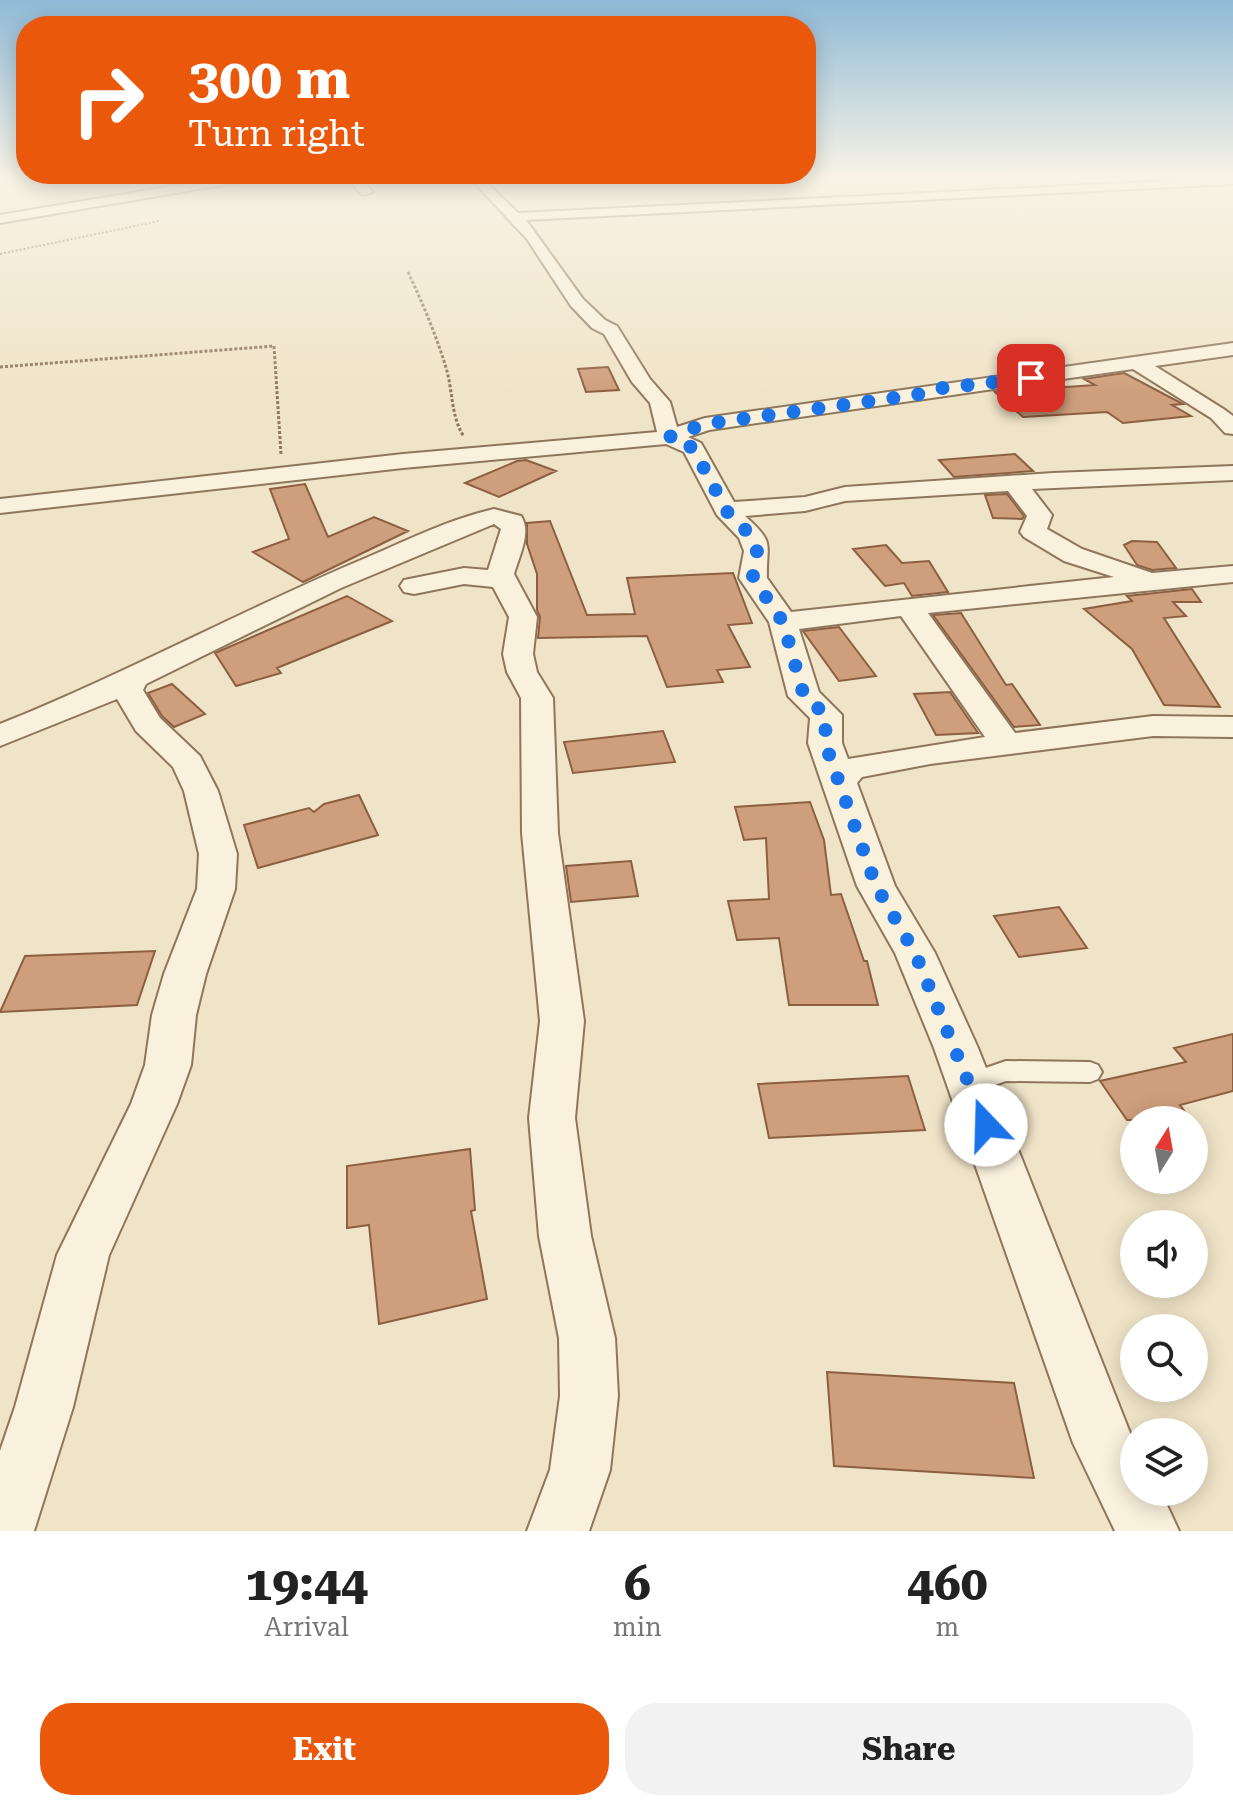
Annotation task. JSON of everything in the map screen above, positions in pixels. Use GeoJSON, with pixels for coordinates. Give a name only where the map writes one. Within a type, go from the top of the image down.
{"type":"FeatureCollection","features":[{"type":"Feature","properties":{"kind":"street"},"geometry":{"type":"LineString","coordinates":[[542,249],[586,313],[599,326],[611,330],[642,382],[660,402],[669,437]]}},
{"type":"Feature","properties":{"kind":"street"},"geometry":{"type":"LineString","coordinates":[[0,506],[477,454],[669,437],[705,424],[1233,349]]}},
{"type":"Feature","properties":{"kind":"street"},"geometry":{"type":"LineString","coordinates":[[1135,362],[1218,414],[1233,428]]}},
{"type":"Feature","properties":{"kind":"street"},"geometry":{"type":"LineString","coordinates":[[669,437],[693,448],[729,490],[751,535],[757,551],[753,578],[783,622],[804,696],[826,715],[825,743],[876,886],[915,953],[975,1096],[1102,1443],[1148,1531]]}},
{"type":"Feature","properties":{"kind":"street"},"geometry":{"type":"LineString","coordinates":[[729,490],[749,495],[773,494],[816,501],[845,494],[1233,473]]}},
{"type":"Feature","properties":{"kind":"street"},"geometry":{"type":"LineString","coordinates":[[1018,483],[1021,494],[1040,515],[1033,532],[1073,555],[1131,575],[1163,581]]}},
{"type":"Feature","properties":{"kind":"street"},"geometry":{"type":"LineString","coordinates":[[0,736],[98,696],[331,582],[494,516],[512,521],[514,529],[500,575],[523,617],[518,654],[522,672],[537,698],[540,833],[562,1021],[552,1118],[565,1236],[587,1338],[589,1396],[580,1470],[558,1531]]}},
{"type":"Feature","properties":{"kind":"street"},"geometry":{"type":"LineString","coordinates":[[783,622],[1233,574]]}},
{"type":"Feature","properties":{"kind":"street"},"geometry":{"type":"LineString","coordinates":[[414,586],[464,576],[505,580]]}},
{"type":"Feature","properties":{"kind":"street"},"geometry":{"type":"LineString","coordinates":[[909,607],[1006,744]]}},
{"type":"Feature","properties":{"kind":"street"},"geometry":{"type":"LineString","coordinates":[[3,1531],[44,1407],[83,1255],[154,1104],[168,1065],[174,1015],[185,974],[216,889],[218,854],[201,791],[188,763],[147,724],[132,701],[127,690],[135,678]]}},
{"type":"Feature","properties":{"kind":"street"},"geometry":{"type":"LineString","coordinates":[[839,781],[851,769],[883,761],[1006,744],[1153,726],[1233,727]]}},
{"type":"Feature","properties":{"kind":"lane"},"geometry":{"type":"LineString","coordinates":[[975,1096],[983,1079],[1006,1071],[1090,1072]]}},
{"type":"Feature","properties":{"kind":"path"},"geometry":{"type":"LineString","coordinates":[[0,254],[22,249]]}},
{"type":"Feature","properties":{"kind":"path"},"geometry":{"type":"LineString","coordinates":[[408,272],[429,316],[449,377],[453,423],[477,454]]}},
{"type":"Feature","properties":{"kind":"path"},"geometry":{"type":"LineString","coordinates":[[0,367],[274,346],[282,475]]}},
{"type":"Feature","properties":{"kind":"building"},"geometry":{"type":"Polygon","coordinates":[[[608,367],[619,390],[586,392],[578,369],[608,367]]]}},
{"type":"Feature","properties":{"kind":"building"},"geometry":{"type":"Polygon","coordinates":[[[1124,373],[1183,404],[1172,405],[1191,416],[1123,423],[1107,412],[1023,417],[995,392],[1095,385],[1084,379],[1124,373]]]}},
{"type":"Feature","properties":{"kind":"building"},"geometry":{"type":"Polygon","coordinates":[[[1015,454],[1033,471],[954,477],[939,460],[1015,454]]]}},
{"type":"Feature","properties":{"kind":"building"},"geometry":{"type":"Polygon","coordinates":[[[526,460],[556,471],[499,497],[465,483],[517,461],[526,460]]]}},
{"type":"Feature","properties":{"kind":"building"},"geometry":{"type":"Polygon","coordinates":[[[305,484],[328,537],[374,517],[408,531],[303,582],[253,552],[289,539],[270,489],[305,484]]]}},
{"type":"Feature","properties":{"kind":"building"},"geometry":{"type":"Polygon","coordinates":[[[1007,494],[1024,516],[1022,519],[993,518],[985,495],[1007,494]]]}},
{"type":"Feature","properties":{"kind":"building"},"geometry":{"type":"Polygon","coordinates":[[[550,521],[587,615],[635,614],[627,578],[733,573],[752,623],[728,625],[750,667],[717,670],[723,682],[667,687],[647,636],[538,638],[537,574],[527,544],[527,523],[550,521]]]}},
{"type":"Feature","properties":{"kind":"building"},"geometry":{"type":"Polygon","coordinates":[[[1132,541],[1157,542],[1176,568],[1152,570],[1137,565],[1124,545],[1132,541]]]}},
{"type":"Feature","properties":{"kind":"building"},"geometry":{"type":"Polygon","coordinates":[[[886,545],[902,563],[929,561],[948,592],[912,596],[904,583],[885,586],[853,549],[886,545]]]}},
{"type":"Feature","properties":{"kind":"building"},"geometry":{"type":"Polygon","coordinates":[[[1192,589],[1201,602],[1173,602],[1186,616],[1164,618],[1220,707],[1164,705],[1132,649],[1084,609],[1132,601],[1127,596],[1192,589]]]}},
{"type":"Feature","properties":{"kind":"building"},"geometry":{"type":"Polygon","coordinates":[[[347,596],[392,621],[277,668],[281,673],[236,686],[215,653],[347,596]]]}},
{"type":"Feature","properties":{"kind":"building"},"geometry":{"type":"Polygon","coordinates":[[[961,613],[1006,685],[1012,684],[1040,725],[1014,727],[933,615],[961,613]]]}},
{"type":"Feature","properties":{"kind":"building"},"geometry":{"type":"Polygon","coordinates":[[[839,627],[876,676],[839,681],[803,631],[839,627]]]}},
{"type":"Feature","properties":{"kind":"building"},"geometry":{"type":"Polygon","coordinates":[[[172,684],[205,714],[174,727],[162,716],[148,693],[172,684]]]}},
{"type":"Feature","properties":{"kind":"building"},"geometry":{"type":"Polygon","coordinates":[[[950,692],[978,733],[936,735],[914,694],[950,692]]]}},
{"type":"Feature","properties":{"kind":"building"},"geometry":{"type":"Polygon","coordinates":[[[663,731],[675,762],[573,773],[564,742],[663,731]]]}},
{"type":"Feature","properties":{"kind":"building"},"geometry":{"type":"Polygon","coordinates":[[[359,795],[378,835],[258,868],[244,825],[309,808],[314,812],[324,804],[359,795]]]}},
{"type":"Feature","properties":{"kind":"building"},"geometry":{"type":"Polygon","coordinates":[[[810,802],[824,840],[831,895],[841,894],[864,961],[867,961],[878,1005],[789,1005],[779,938],[737,940],[728,901],[769,899],[766,838],[744,840],[735,807],[810,802]]]}},
{"type":"Feature","properties":{"kind":"building"},"geometry":{"type":"Polygon","coordinates":[[[631,861],[638,896],[571,902],[566,866],[631,861]]]}},
{"type":"Feature","properties":{"kind":"building"},"geometry":{"type":"Polygon","coordinates":[[[1059,907],[1087,948],[1019,957],[994,916],[1059,907]]]}},
{"type":"Feature","properties":{"kind":"building"},"geometry":{"type":"Polygon","coordinates":[[[155,951],[137,1005],[0,1012],[25,956],[155,951]]]}},
{"type":"Feature","properties":{"kind":"building"},"geometry":{"type":"Polygon","coordinates":[[[1233,1034],[1233,1091],[1181,1106],[1120,1106],[1120,1110],[1100,1081],[1186,1062],[1174,1048],[1233,1034]]]}},
{"type":"Feature","properties":{"kind":"building"},"geometry":{"type":"Polygon","coordinates":[[[908,1076],[925,1130],[769,1138],[758,1084],[908,1076]]]}},
{"type":"Feature","properties":{"kind":"building"},"geometry":{"type":"Polygon","coordinates":[[[470,1149],[475,1210],[471,1211],[487,1299],[379,1324],[369,1225],[347,1228],[347,1166],[470,1149]]]}},
{"type":"Feature","properties":{"kind":"building"},"geometry":{"type":"Polygon","coordinates":[[[827,1372],[1014,1383],[1034,1478],[834,1466],[827,1372]]]}},
{"type":"Feature","properties":{"kind":"route"},"geometry":{"type":"LineString","coordinates":[[986,1125],[915,953],[876,886],[825,743],[826,715],[804,696],[783,622],[753,578],[757,551],[751,535],[729,515],[693,448],[669,437],[705,424],[916,395],[934,389],[1031,378]]}}]}
